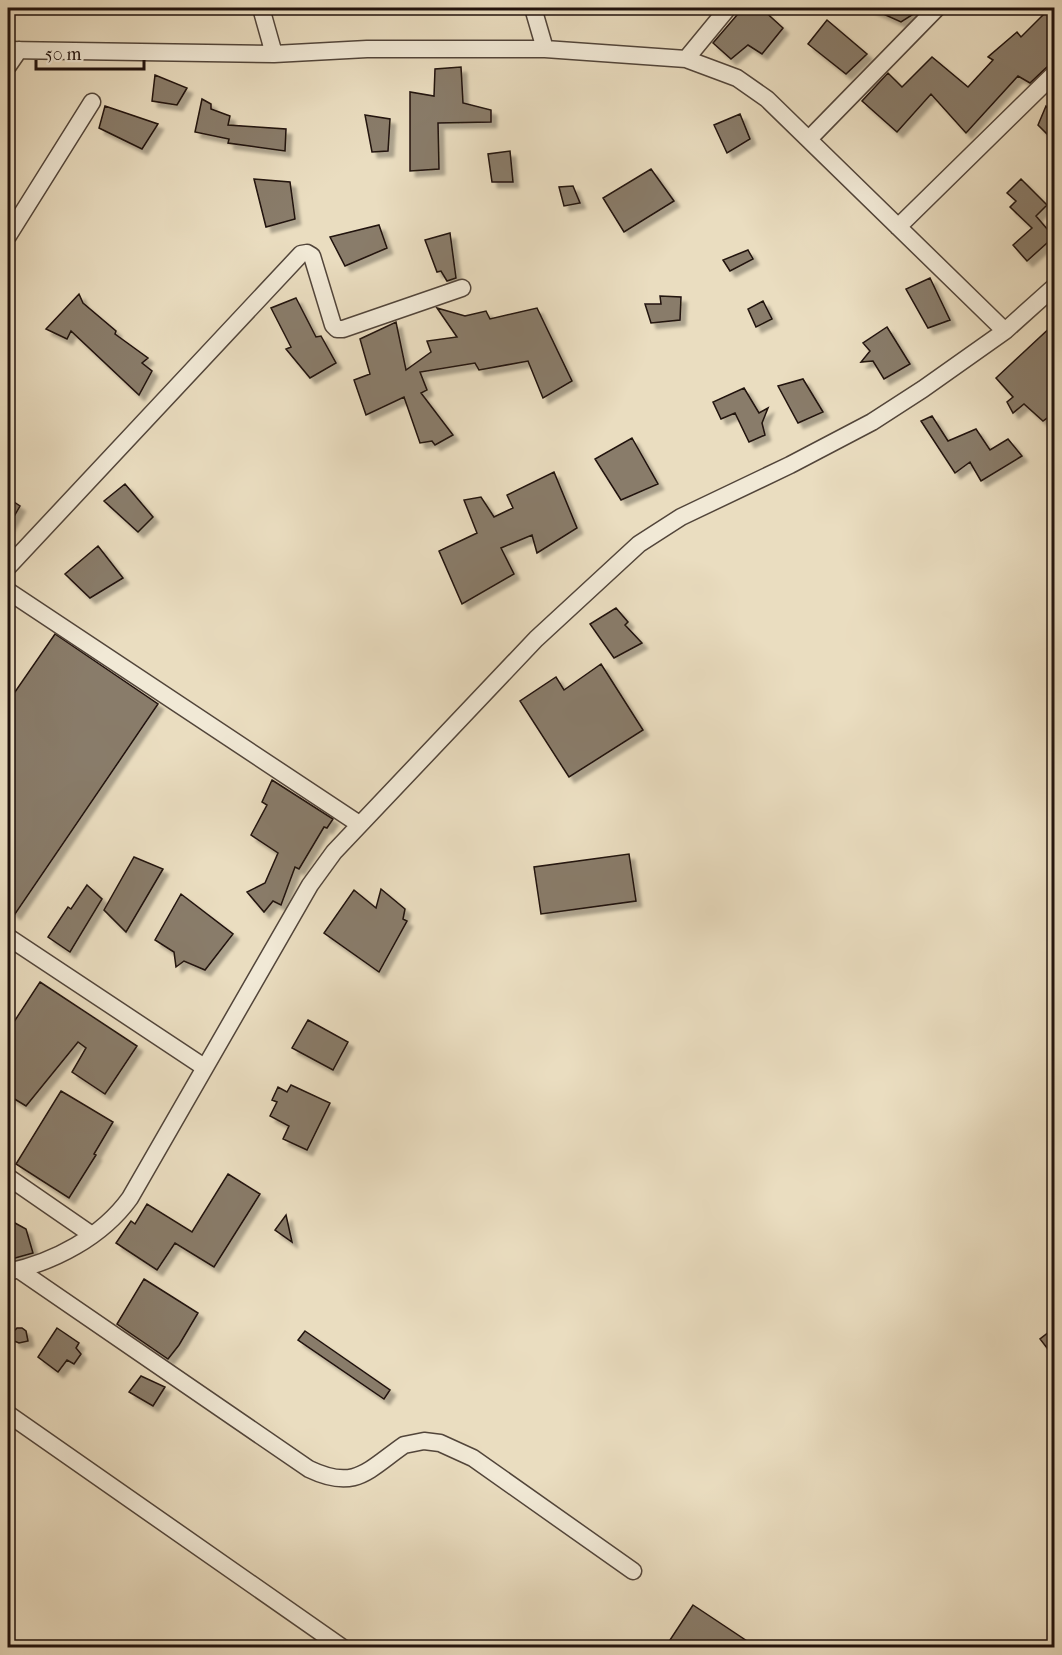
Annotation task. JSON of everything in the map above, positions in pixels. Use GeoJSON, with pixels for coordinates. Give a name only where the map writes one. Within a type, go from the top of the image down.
{"type":"FeatureCollection","features":[{"type":"Feature","properties":{"kind":"street"},"geometry":{"type":"LineString","coordinates":[[261,8],[274,54]]}},
{"type":"Feature","properties":{"kind":"street"},"geometry":{"type":"LineString","coordinates":[[533,8],[545,49]]}},
{"type":"Feature","properties":{"kind":"street"},"geometry":{"type":"LineString","coordinates":[[686,59],[728,8]]}},
{"type":"Feature","properties":{"kind":"street"},"geometry":{"type":"LineString","coordinates":[[809,139],[937,8]]}},
{"type":"Feature","properties":{"kind":"street"},"geometry":{"type":"LineString","coordinates":[[8,66],[13,50],[274,54],[367,49],[545,49],[686,59],[737,78],[756,90],[1005,331]]}},
{"type":"Feature","properties":{"kind":"street"},"geometry":{"type":"LineString","coordinates":[[898,227],[1054,74]]}},
{"type":"Feature","properties":{"kind":"street"},"geometry":{"type":"LineString","coordinates":[[8,236],[92,102]]}},
{"type":"Feature","properties":{"kind":"street"},"geometry":{"type":"LineString","coordinates":[[8,567],[301,254],[307,253],[312,256],[333,325],[337,329],[343,329],[462,288]]}},
{"type":"Feature","properties":{"kind":"street"},"geometry":{"type":"LineString","coordinates":[[13,1271],[38,1264],[92,1235],[120,1212],[310,885],[334,852],[359,824],[536,639],[639,544],[681,517],[790,465],[872,422],[1005,331],[1054,287]]}},
{"type":"Feature","properties":{"kind":"street"},"geometry":{"type":"LineString","coordinates":[[8,591],[359,824]]}},
{"type":"Feature","properties":{"kind":"street"},"geometry":{"type":"LineString","coordinates":[[8,937],[204,1067]]}},
{"type":"Feature","properties":{"kind":"street"},"geometry":{"type":"LineString","coordinates":[[8,1177],[92,1235]]}},
{"type":"Feature","properties":{"kind":"street"},"geometry":{"type":"LineString","coordinates":[[13,1271],[309,1469],[328,1478],[343,1480],[356,1477],[404,1445],[424,1440],[440,1443],[473,1458],[633,1571]]}},
{"type":"Feature","properties":{"kind":"street"},"geometry":{"type":"LineString","coordinates":[[8,1414],[344,1647]]}},
{"type":"Feature","properties":{"kind":"building"},"geometry":{"type":"Polygon","coordinates":[[[743,8],[761,8],[783,28],[762,54],[748,45],[731,59],[713,43],[743,8]]]}},
{"type":"Feature","properties":{"kind":"building"},"geometry":{"type":"Polygon","coordinates":[[[870,8],[923,8],[901,22],[870,8]]]}},
{"type":"Feature","properties":{"kind":"building"},"geometry":{"type":"Polygon","coordinates":[[[1050,8],[1054,8],[1054,64],[1047,67],[1030,83],[1018,76],[966,133],[931,94],[897,132],[862,101],[888,73],[902,87],[932,57],[968,87],[993,60],[988,57],[1017,32],[1021,37],[1050,8]]]}},
{"type":"Feature","properties":{"kind":"building"},"geometry":{"type":"Polygon","coordinates":[[[827,20],[867,54],[846,74],[808,44],[827,20]]]}},
{"type":"Feature","properties":{"kind":"building"},"geometry":{"type":"Polygon","coordinates":[[[461,67],[463,103],[491,110],[491,122],[438,123],[439,169],[410,171],[410,92],[434,96],[435,69],[461,67]]]}},
{"type":"Feature","properties":{"kind":"building"},"geometry":{"type":"Polygon","coordinates":[[[155,75],[187,88],[177,105],[152,101],[155,75]]]}},
{"type":"Feature","properties":{"kind":"building"},"geometry":{"type":"Polygon","coordinates":[[[202,99],[211,104],[211,109],[230,116],[228,125],[286,129],[285,151],[228,143],[229,139],[195,132],[202,99]]]}},
{"type":"Feature","properties":{"kind":"building"},"geometry":{"type":"Polygon","coordinates":[[[105,106],[158,124],[142,149],[99,128],[105,106]]]}},
{"type":"Feature","properties":{"kind":"building"},"geometry":{"type":"Polygon","coordinates":[[[1046,106],[1054,113],[1054,141],[1038,125],[1046,106]]]}},
{"type":"Feature","properties":{"kind":"building"},"geometry":{"type":"Polygon","coordinates":[[[740,114],[750,139],[727,153],[714,125],[740,114]]]}},
{"type":"Feature","properties":{"kind":"building"},"geometry":{"type":"Polygon","coordinates":[[[365,115],[390,119],[388,151],[372,152],[365,115]]]}},
{"type":"Feature","properties":{"kind":"building"},"geometry":{"type":"Polygon","coordinates":[[[510,151],[513,182],[492,182],[488,154],[510,151]]]}},
{"type":"Feature","properties":{"kind":"building"},"geometry":{"type":"Polygon","coordinates":[[[651,169],[674,201],[624,232],[603,198],[651,169]]]}},
{"type":"Feature","properties":{"kind":"building"},"geometry":{"type":"Polygon","coordinates":[[[254,179],[290,182],[295,219],[266,227],[254,179]]]}},
{"type":"Feature","properties":{"kind":"building"},"geometry":{"type":"Polygon","coordinates":[[[1021,179],[1047,205],[1036,216],[1054,237],[1054,250],[1047,243],[1027,261],[1013,245],[1032,228],[1010,207],[1016,201],[1007,193],[1021,179]]]}},
{"type":"Feature","properties":{"kind":"building"},"geometry":{"type":"Polygon","coordinates":[[[573,186],[580,203],[564,206],[559,187],[573,186]]]}},
{"type":"Feature","properties":{"kind":"building"},"geometry":{"type":"Polygon","coordinates":[[[379,225],[387,248],[345,266],[330,237],[379,225]]]}},
{"type":"Feature","properties":{"kind":"building"},"geometry":{"type":"Polygon","coordinates":[[[450,233],[456,278],[447,281],[441,271],[437,272],[425,240],[450,233]]]}},
{"type":"Feature","properties":{"kind":"building"},"geometry":{"type":"Polygon","coordinates":[[[748,250],[753,259],[730,271],[723,260],[748,250]]]}},
{"type":"Feature","properties":{"kind":"building"},"geometry":{"type":"Polygon","coordinates":[[[930,278],[950,320],[928,328],[906,289],[930,278]]]}},
{"type":"Feature","properties":{"kind":"building"},"geometry":{"type":"Polygon","coordinates":[[[79,294],[83,303],[116,331],[115,334],[148,358],[142,363],[152,371],[139,395],[71,331],[67,339],[46,329],[79,294]]]}},
{"type":"Feature","properties":{"kind":"building"},"geometry":{"type":"Polygon","coordinates":[[[660,296],[681,297],[680,320],[651,323],[645,304],[661,304],[660,296]]]}},
{"type":"Feature","properties":{"kind":"building"},"geometry":{"type":"Polygon","coordinates":[[[296,298],[316,337],[321,336],[336,363],[310,378],[286,349],[291,347],[271,308],[296,298]]]}},
{"type":"Feature","properties":{"kind":"building"},"geometry":{"type":"Polygon","coordinates":[[[763,301],[772,319],[756,327],[748,309],[763,301]]]}},
{"type":"Feature","properties":{"kind":"building"},"geometry":{"type":"Polygon","coordinates":[[[437,308],[465,316],[486,311],[490,319],[537,308],[572,381],[543,398],[528,361],[479,370],[475,363],[420,372],[427,390],[421,393],[453,435],[435,445],[432,441],[420,443],[404,397],[366,415],[354,380],[370,374],[360,339],[396,322],[406,370],[431,352],[427,341],[457,337],[437,308]]]}},
{"type":"Feature","properties":{"kind":"building"},"geometry":{"type":"Polygon","coordinates":[[[1054,324],[1054,413],[1043,421],[1024,404],[1013,413],[1007,402],[1013,397],[996,378],[1054,324]]]}},
{"type":"Feature","properties":{"kind":"building"},"geometry":{"type":"Polygon","coordinates":[[[887,327],[910,364],[884,379],[873,361],[861,362],[870,351],[863,343],[887,327]]]}},
{"type":"Feature","properties":{"kind":"building"},"geometry":{"type":"Polygon","coordinates":[[[803,379],[823,412],[798,423],[778,386],[803,379]]]}},
{"type":"Feature","properties":{"kind":"building"},"geometry":{"type":"Polygon","coordinates":[[[744,388],[759,413],[768,408],[762,423],[765,435],[749,442],[735,413],[721,419],[713,402],[744,388]]]}},
{"type":"Feature","properties":{"kind":"building"},"geometry":{"type":"Polygon","coordinates":[[[932,416],[948,441],[976,429],[990,450],[1008,439],[1022,456],[981,481],[970,462],[955,473],[921,421],[932,416]]]}},
{"type":"Feature","properties":{"kind":"building"},"geometry":{"type":"Polygon","coordinates":[[[632,438],[658,484],[621,500],[595,459],[632,438]]]}},
{"type":"Feature","properties":{"kind":"building"},"geometry":{"type":"Polygon","coordinates":[[[554,472],[577,528],[537,553],[532,535],[501,548],[514,574],[462,604],[439,551],[477,533],[464,500],[481,497],[494,517],[513,508],[507,495],[554,472]]]}},
{"type":"Feature","properties":{"kind":"building"},"geometry":{"type":"Polygon","coordinates":[[[125,484],[153,517],[138,532],[104,501],[125,484]]]}},
{"type":"Feature","properties":{"kind":"building"},"geometry":{"type":"Polygon","coordinates":[[[8,498],[20,506],[8,527],[8,498]]]}},
{"type":"Feature","properties":{"kind":"building"},"geometry":{"type":"Polygon","coordinates":[[[98,546],[123,578],[90,598],[65,574],[98,546]]]}},
{"type":"Feature","properties":{"kind":"building"},"geometry":{"type":"Polygon","coordinates":[[[616,608],[628,622],[625,625],[642,643],[614,658],[590,624],[616,608]]]}},
{"type":"Feature","properties":{"kind":"building"},"geometry":{"type":"Polygon","coordinates":[[[55,634],[158,704],[15,914],[8,908],[8,702],[55,634]]]}},
{"type":"Feature","properties":{"kind":"building"},"geometry":{"type":"Polygon","coordinates":[[[601,664],[643,730],[569,777],[520,701],[556,677],[564,690],[601,664]]]}},
{"type":"Feature","properties":{"kind":"building"},"geometry":{"type":"Polygon","coordinates":[[[272,780],[333,819],[327,828],[324,827],[299,869],[295,867],[281,905],[273,901],[264,912],[247,892],[265,883],[278,853],[251,835],[267,805],[262,802],[272,780]]]}},
{"type":"Feature","properties":{"kind":"building"},"geometry":{"type":"Polygon","coordinates":[[[629,854],[636,901],[541,914],[534,867],[629,854]]]}},
{"type":"Feature","properties":{"kind":"building"},"geometry":{"type":"Polygon","coordinates":[[[134,857],[163,869],[126,932],[104,910],[134,857]]]}},
{"type":"Feature","properties":{"kind":"building"},"geometry":{"type":"Polygon","coordinates":[[[87,885],[102,899],[70,952],[48,937],[68,907],[71,909],[87,885]]]}},
{"type":"Feature","properties":{"kind":"building"},"geometry":{"type":"Polygon","coordinates":[[[381,889],[405,909],[403,919],[407,921],[379,972],[324,933],[354,890],[376,908],[381,889]]]}},
{"type":"Feature","properties":{"kind":"building"},"geometry":{"type":"Polygon","coordinates":[[[181,894],[233,934],[205,970],[184,961],[176,967],[174,952],[155,940],[181,894]]]}},
{"type":"Feature","properties":{"kind":"building"},"geometry":{"type":"Polygon","coordinates":[[[40,982],[137,1046],[105,1094],[72,1072],[86,1048],[78,1042],[26,1106],[8,1095],[8,1031],[40,982]]]}},
{"type":"Feature","properties":{"kind":"building"},"geometry":{"type":"Polygon","coordinates":[[[308,1020],[348,1042],[333,1070],[292,1048],[308,1020]]]}},
{"type":"Feature","properties":{"kind":"building"},"geometry":{"type":"Polygon","coordinates":[[[291,1085],[330,1103],[307,1150],[283,1139],[289,1126],[270,1116],[277,1102],[272,1100],[278,1087],[287,1092],[291,1085]]]}},
{"type":"Feature","properties":{"kind":"building"},"geometry":{"type":"Polygon","coordinates":[[[61,1091],[113,1122],[94,1154],[96,1155],[69,1198],[16,1164],[61,1091]]]}},
{"type":"Feature","properties":{"kind":"building"},"geometry":{"type":"Polygon","coordinates":[[[228,1174],[260,1194],[214,1267],[175,1243],[157,1270],[116,1243],[131,1221],[135,1224],[147,1204],[192,1232],[228,1174]]]}},
{"type":"Feature","properties":{"kind":"building"},"geometry":{"type":"Polygon","coordinates":[[[286,1215],[292,1242],[275,1230],[286,1215]]]}},
{"type":"Feature","properties":{"kind":"building"},"geometry":{"type":"Polygon","coordinates":[[[15,1223],[26,1229],[33,1253],[8,1260],[8,1224],[15,1223]]]}},
{"type":"Feature","properties":{"kind":"building"},"geometry":{"type":"Polygon","coordinates":[[[144,1279],[198,1313],[168,1359],[117,1324],[144,1279]]]}},
{"type":"Feature","properties":{"kind":"building"},"geometry":{"type":"Polygon","coordinates":[[[17,1328],[26,1331],[28,1341],[19,1343],[14,1341],[12,1333],[17,1328]]]}},
{"type":"Feature","properties":{"kind":"building"},"geometry":{"type":"Polygon","coordinates":[[[57,1328],[79,1343],[76,1348],[81,1354],[74,1364],[67,1360],[58,1372],[38,1357],[57,1328]]]}},
{"type":"Feature","properties":{"kind":"building"},"geometry":{"type":"Polygon","coordinates":[[[1054,1328],[1054,1357],[1040,1339],[1054,1328]]]}},
{"type":"Feature","properties":{"kind":"building"},"geometry":{"type":"Polygon","coordinates":[[[305,1331],[390,1390],[384,1399],[298,1340],[305,1331]]]}},
{"type":"Feature","properties":{"kind":"building"},"geometry":{"type":"Polygon","coordinates":[[[141,1376],[165,1387],[153,1406],[129,1392],[141,1376]]]}},
{"type":"Feature","properties":{"kind":"building"},"geometry":{"type":"Polygon","coordinates":[[[693,1605],[756,1647],[675,1647],[668,1643],[693,1605]]]}}]}
